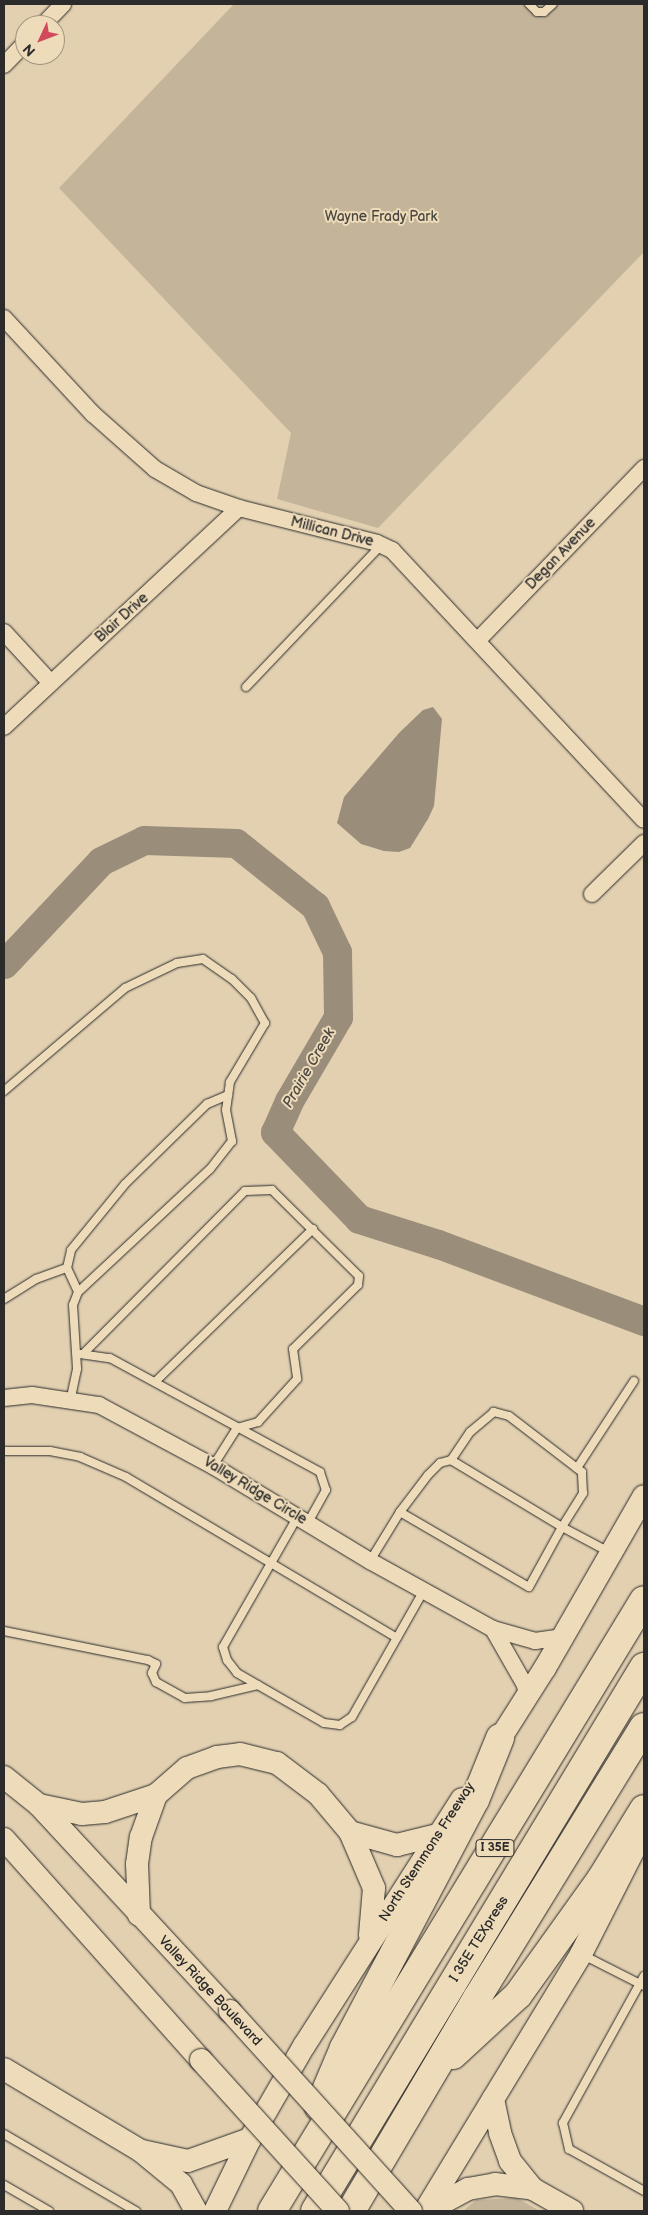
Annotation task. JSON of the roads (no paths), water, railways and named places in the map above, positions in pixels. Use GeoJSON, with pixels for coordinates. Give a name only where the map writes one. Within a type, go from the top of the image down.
{"type":"FeatureCollection","features":[{"type":"Feature","properties":{"kind":"highway","name":"I 35E"},"geometry":{"type":"LineString","coordinates":[[278,2201],[644,1600]]}},
{"type":"Feature","properties":{"kind":"highway","name":"I 35E TEXpress"},"geometry":{"type":"LineString","coordinates":[[315,2211],[644,1667]]}},
{"type":"Feature","properties":{"kind":"highway"},"geometry":{"type":"LineString","coordinates":[[351,2211],[430,2076],[644,1727]]}},
{"type":"Feature","properties":{"kind":"highway"},"geometry":{"type":"LineString","coordinates":[[278,2201],[344,2048],[476,1800],[500,1738]]}},
{"type":"Feature","properties":{"kind":"highway"},"geometry":{"type":"LineString","coordinates":[[430,2076],[518,1995],[595,1887],[644,1809]]}},
{"type":"Feature","properties":{"kind":"main road","name":"North Stemmons Freeway"},"geometry":{"type":"LineString","coordinates":[[215,2211],[250,2139],[369,1943],[441,1834],[528,1696],[644,1496]]}},
{"type":"Feature","properties":{"kind":"main road"},"geometry":{"type":"LineString","coordinates":[[39,1804],[82,1814],[105,1812],[156,1795],[187,1768],[217,1757],[240,1754],[259,1756],[277,1763],[318,1794],[350,1832],[374,1888],[374,1913],[369,1943]]}},
{"type":"Feature","properties":{"kind":"main road","name":"Valley Ridge Boulevard"},"geometry":{"type":"LineString","coordinates":[[4,1777],[39,1804],[411,2211]]}},
{"type":"Feature","properties":{"kind":"main road"},"geometry":{"type":"LineString","coordinates":[[139,1915],[137,1864],[140,1836],[156,1795]]}},
{"type":"Feature","properties":{"kind":"main road"},"geometry":{"type":"LineString","coordinates":[[426,2211],[581,1954],[644,1830]]}},
{"type":"Feature","properties":{"kind":"main road"},"geometry":{"type":"LineString","coordinates":[[350,1832],[397,1846],[441,1834]]}},
{"type":"Feature","properties":{"kind":"main road"},"geometry":{"type":"LineString","coordinates":[[4,1839],[338,2211]]}},
{"type":"Feature","properties":{"kind":"main road"},"geometry":{"type":"LineString","coordinates":[[4,1858],[26,1863]]}},
{"type":"Feature","properties":{"kind":"main road"},"geometry":{"type":"LineString","coordinates":[[4,2069],[140,2151],[181,2184],[196,2211]]}},
{"type":"Feature","properties":{"kind":"main road"},"geometry":{"type":"LineString","coordinates":[[493,2099],[500,2133],[510,2160],[533,2189]]}},
{"type":"Feature","properties":{"kind":"main road"},"geometry":{"type":"LineString","coordinates":[[140,2151],[188,2161],[250,2139]]}},
{"type":"Feature","properties":{"kind":"main road"},"geometry":{"type":"LineString","coordinates":[[426,2211],[468,2189],[495,2184],[533,2189],[572,2211]]}},
{"type":"Feature","properties":{"kind":"street"},"geometry":{"type":"LineString","coordinates":[[53,15],[63,4]]}},
{"type":"Feature","properties":{"kind":"street"},"geometry":{"type":"LineString","coordinates":[[4,65],[15,53]]}},
{"type":"Feature","properties":{"kind":"street","name":"Millican Drive"},"geometry":{"type":"LineString","coordinates":[[4,318],[93,414],[149,464],[196,493],[239,508],[381,544],[408,564],[644,820]]}},
{"type":"Feature","properties":{"kind":"street","name":"Degan Avenue"},"geometry":{"type":"LineString","coordinates":[[479,639],[644,468]]}},
{"type":"Feature","properties":{"kind":"street","name":"Blair Drive"},"geometry":{"type":"LineString","coordinates":[[4,727],[239,508]]}},
{"type":"Feature","properties":{"kind":"street"},"geometry":{"type":"LineString","coordinates":[[4,632],[51,684]]}},
{"type":"Feature","properties":{"kind":"street"},"geometry":{"type":"LineString","coordinates":[[592,894],[644,843]]}},
{"type":"Feature","properties":{"kind":"street","name":"Valley Ridge Circle"},"geometry":{"type":"LineString","coordinates":[[4,1398],[32,1395],[71,1398],[99,1405],[125,1416],[303,1519],[370,1561],[493,1629],[535,1641],[562,1637]]}},
{"type":"Feature","properties":{"kind":"street"},"geometry":{"type":"LineString","coordinates":[[493,1629],[525,1685],[528,1696]]}},
{"type":"Feature","properties":{"kind":"lane"},"geometry":{"type":"LineString","coordinates":[[529,4],[537,12],[544,12],[553,4]]}},
{"type":"Feature","properties":{"kind":"lane"},"geometry":{"type":"LineString","coordinates":[[246,687],[381,544]]}},
{"type":"Feature","properties":{"kind":"lane"},"geometry":{"type":"LineString","coordinates":[[4,1091],[124,988],[177,963],[203,959],[232,979],[251,998],[265,1023],[230,1082],[226,1110],[232,1141],[210,1169],[78,1292],[73,1306],[80,1354],[71,1398]]}},
{"type":"Feature","properties":{"kind":"lane"},"geometry":{"type":"LineString","coordinates":[[78,1292],[67,1268],[71,1250],[125,1184],[207,1104],[228,1095]]}},
{"type":"Feature","properties":{"kind":"lane"},"geometry":{"type":"LineString","coordinates":[[80,1354],[245,1191],[272,1190],[359,1276],[358,1285],[293,1349],[296,1378],[258,1422],[237,1428],[213,1466]]}},
{"type":"Feature","properties":{"kind":"lane"},"geometry":{"type":"LineString","coordinates":[[155,1382],[313,1229]]}},
{"type":"Feature","properties":{"kind":"lane"},"geometry":{"type":"LineString","coordinates":[[4,1298],[36,1279],[67,1268]]}},
{"type":"Feature","properties":{"kind":"lane"},"geometry":{"type":"LineString","coordinates":[[80,1354],[110,1358],[320,1472],[326,1490],[270,1565],[223,1647],[227,1660],[237,1673],[324,1723],[340,1725],[352,1717],[424,1590]]}},
{"type":"Feature","properties":{"kind":"lane"},"geometry":{"type":"LineString","coordinates":[[577,1468],[634,1381]]}},
{"type":"Feature","properties":{"kind":"lane"},"geometry":{"type":"LineString","coordinates":[[370,1561],[400,1512],[428,1475],[440,1463],[451,1460],[470,1432],[494,1412],[509,1416],[582,1472],[583,1493],[529,1587],[400,1512]]}},
{"type":"Feature","properties":{"kind":"lane"},"geometry":{"type":"LineString","coordinates":[[4,1451],[50,1451],[80,1457],[106,1468],[397,1638]]}},
{"type":"Feature","properties":{"kind":"lane"},"geometry":{"type":"LineString","coordinates":[[451,1460],[562,1527],[610,1553]]}},
{"type":"Feature","properties":{"kind":"lane"},"geometry":{"type":"LineString","coordinates":[[4,1631],[148,1660],[156,1664],[152,1673],[156,1682],[185,1698],[211,1696],[258,1684]]}},
{"type":"Feature","properties":{"kind":"lane"},"geometry":{"type":"LineString","coordinates":[[581,1954],[642,1985]]}},
{"type":"Feature","properties":{"kind":"lane"},"geometry":{"type":"LineString","coordinates":[[644,1976],[642,1985],[563,2123],[569,2149],[644,2191]]}},
{"type":"Feature","properties":{"kind":"lane"},"geometry":{"type":"LineString","coordinates":[[4,2134],[136,2211]]}},
{"type":"Feature","properties":{"kind":"lane"},"geometry":{"type":"LineString","coordinates":[[4,2185],[50,2211]]}},
{"type":"Feature","properties":{"kind":"waterway","name":"Prairie Creek"},"geometry":{"type":"LineString","coordinates":[[4,964],[101,861],[144,840],[236,843],[315,906],[337,952],[338,1017],[289,1101],[275,1132],[359,1219],[438,1244],[644,1321]]}},
{"type":"Feature","properties":{"kind":"park label","name":"Wayne Frady Park"},"geometry":{"type":"Point","coordinates":[381,217]}}]}
